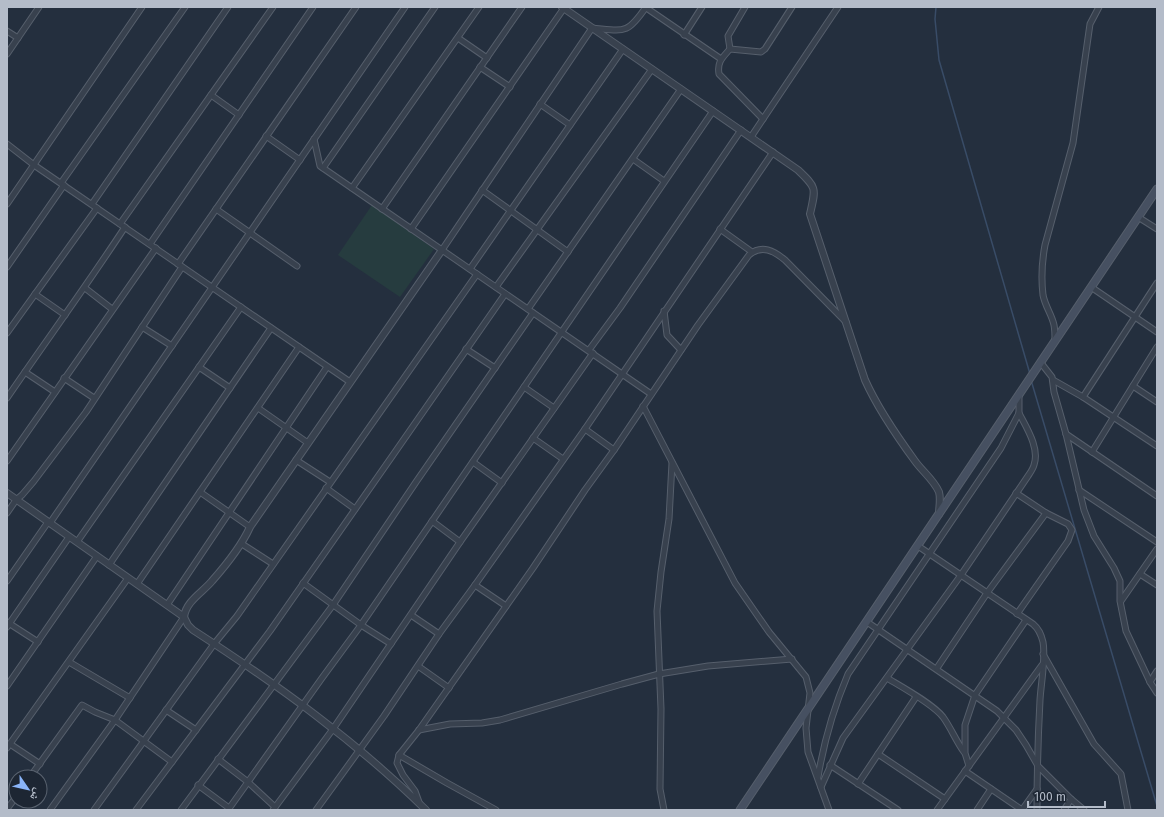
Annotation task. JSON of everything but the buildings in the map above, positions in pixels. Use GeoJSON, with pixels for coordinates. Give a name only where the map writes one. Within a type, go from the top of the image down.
{"type":"FeatureCollection","features":[{"type":"Feature","properties":{"kind":"main road"},"geometry":{"type":"LineString","coordinates":[[740,810],[1157,189]]}},
{"type":"Feature","properties":{"kind":"street"},"geometry":{"type":"LineString","coordinates":[[7,54],[39,7]]}},
{"type":"Feature","properties":{"kind":"street"},"geometry":{"type":"LineString","coordinates":[[7,204],[142,7]]}},
{"type":"Feature","properties":{"kind":"street"},"geometry":{"type":"LineString","coordinates":[[7,267],[185,7]]}},
{"type":"Feature","properties":{"kind":"street"},"geometry":{"type":"LineString","coordinates":[[7,333],[35,294],[228,7]]}},
{"type":"Feature","properties":{"kind":"street"},"geometry":{"type":"LineString","coordinates":[[7,398],[85,288],[123,226],[211,94],[273,7]]}},
{"type":"Feature","properties":{"kind":"street"},"geometry":{"type":"LineString","coordinates":[[150,244],[313,7]]}},
{"type":"Feature","properties":{"kind":"street"},"geometry":{"type":"LineString","coordinates":[[7,513],[16,500],[34,481],[86,412],[142,327],[216,209],[356,7]]}},
{"type":"Feature","properties":{"kind":"street"},"geometry":{"type":"LineString","coordinates":[[7,580],[49,523],[172,346],[405,7]]}},
{"type":"Feature","properties":{"kind":"street"},"geometry":{"type":"LineString","coordinates":[[352,188],[480,7]]}},
{"type":"Feature","properties":{"kind":"street"},"geometry":{"type":"LineString","coordinates":[[382,209],[522,7]]}},
{"type":"Feature","properties":{"kind":"street"},"geometry":{"type":"LineString","coordinates":[[592,28],[617,31],[629,28],[645,7],[721,59]]}},
{"type":"Feature","properties":{"kind":"street"},"geometry":{"type":"LineString","coordinates":[[684,34],[702,7]]}},
{"type":"Feature","properties":{"kind":"street"},"geometry":{"type":"LineString","coordinates":[[730,49],[728,36],[745,7]]}},
{"type":"Feature","properties":{"kind":"street"},"geometry":{"type":"LineString","coordinates":[[730,49],[761,52],[765,49],[792,7]]}},
{"type":"Feature","properties":{"kind":"street"},"geometry":{"type":"LineString","coordinates":[[751,137],[838,7]]}},
{"type":"Feature","properties":{"kind":"street"},"geometry":{"type":"LineString","coordinates":[[1055,342],[1054,325],[1044,296],[1042,261],[1045,244],[1073,143],[1090,24],[1099,7]]}},
{"type":"Feature","properties":{"kind":"street"},"geometry":{"type":"LineString","coordinates":[[323,168],[433,8]]}},
{"type":"Feature","properties":{"kind":"street"},"geometry":{"type":"LineString","coordinates":[[412,229],[563,8],[773,152],[798,170],[811,183],[815,194],[810,214],[865,380],[874,398],[907,450],[939,493],[939,514]]}},
{"type":"Feature","properties":{"kind":"street"},"geometry":{"type":"LineString","coordinates":[[50,810],[130,698],[184,617],[187,606],[211,583],[242,544],[250,527],[442,250],[592,28]]}},
{"type":"Feature","properties":{"kind":"street"},"geometry":{"type":"LineString","coordinates":[[7,30],[18,38]]}},
{"type":"Feature","properties":{"kind":"street"},"geometry":{"type":"LineString","coordinates":[[458,38],[486,58]]}},
{"type":"Feature","properties":{"kind":"street"},"geometry":{"type":"LineString","coordinates":[[470,269],[623,49]]}},
{"type":"Feature","properties":{"kind":"street"},"geometry":{"type":"LineString","coordinates":[[730,49],[721,59],[718,67],[719,74],[763,119]]}},
{"type":"Feature","properties":{"kind":"street"},"geometry":{"type":"LineString","coordinates":[[480,67],[510,87]]}},
{"type":"Feature","properties":{"kind":"street"},"geometry":{"type":"LineString","coordinates":[[496,287],[652,69]]}},
{"type":"Feature","properties":{"kind":"street"},"geometry":{"type":"LineString","coordinates":[[528,309],[681,89]]}},
{"type":"Feature","properties":{"kind":"street"},"geometry":{"type":"LineString","coordinates":[[211,94],[239,115]]}},
{"type":"Feature","properties":{"kind":"street"},"geometry":{"type":"LineString","coordinates":[[540,104],[570,125]]}},
{"type":"Feature","properties":{"kind":"street"},"geometry":{"type":"LineString","coordinates":[[198,785],[229,809],[362,625],[712,111]]}},
{"type":"Feature","properties":{"kind":"street"},"geometry":{"type":"LineString","coordinates":[[218,759],[248,782],[274,808],[333,729],[460,542],[534,438],[741,130]]}},
{"type":"Feature","properties":{"kind":"street"},"geometry":{"type":"LineString","coordinates":[[266,136],[300,160]]}},
{"type":"Feature","properties":{"kind":"street"},"geometry":{"type":"LineString","coordinates":[[314,139],[320,166],[651,394]]}},
{"type":"Feature","properties":{"kind":"street"},"geometry":{"type":"LineString","coordinates":[[7,144],[34,165],[326,367],[350,382]]}},
{"type":"Feature","properties":{"kind":"street"},"geometry":{"type":"LineString","coordinates":[[316,810],[585,429],[773,152]]}},
{"type":"Feature","properties":{"kind":"street"},"geometry":{"type":"LineString","coordinates":[[633,158],[664,181]]}},
{"type":"Feature","properties":{"kind":"street"},"geometry":{"type":"LineString","coordinates":[[482,190],[568,252]]}},
{"type":"Feature","properties":{"kind":"street"},"geometry":{"type":"LineString","coordinates":[[216,209],[297,266]]}},
{"type":"Feature","properties":{"kind":"street"},"geometry":{"type":"LineString","coordinates":[[1138,218],[1157,229]]}},
{"type":"Feature","properties":{"kind":"street"},"geometry":{"type":"LineString","coordinates":[[720,229],[752,252]]}},
{"type":"Feature","properties":{"kind":"street"},"geometry":{"type":"LineString","coordinates":[[7,461],[156,248]]}},
{"type":"Feature","properties":{"kind":"street"},"geometry":{"type":"LineString","coordinates":[[419,803],[415,792],[398,769],[396,763],[399,755],[420,730],[742,263],[754,250],[767,250],[774,252],[785,260],[846,322]]}},
{"type":"Feature","properties":{"kind":"street"},"geometry":{"type":"LineString","coordinates":[[94,810],[143,740],[214,644],[237,616],[477,274]]}},
{"type":"Feature","properties":{"kind":"street"},"geometry":{"type":"LineString","coordinates":[[1082,396],[1157,283]]}},
{"type":"Feature","properties":{"kind":"street"},"geometry":{"type":"LineString","coordinates":[[85,288],[112,309]]}},
{"type":"Feature","properties":{"kind":"street"},"geometry":{"type":"LineString","coordinates":[[1091,288],[1157,332]]}},
{"type":"Feature","properties":{"kind":"street"},"geometry":{"type":"LineString","coordinates":[[35,294],[65,315]]}},
{"type":"Feature","properties":{"kind":"street"},"geometry":{"type":"LineString","coordinates":[[136,810],[245,664],[303,583],[394,455],[466,348],[505,294]]}},
{"type":"Feature","properties":{"kind":"street"},"geometry":{"type":"LineString","coordinates":[[77,542],[241,307]]}},
{"type":"Feature","properties":{"kind":"street"},"geometry":{"type":"LineString","coordinates":[[664,311],[667,336],[681,350]]}},
{"type":"Feature","properties":{"kind":"street"},"geometry":{"type":"LineString","coordinates":[[181,810],[332,605],[533,314]]}},
{"type":"Feature","properties":{"kind":"street"},"geometry":{"type":"LineString","coordinates":[[142,327],[172,346]]}},
{"type":"Feature","properties":{"kind":"street"},"geometry":{"type":"LineString","coordinates":[[109,564],[271,328]]}},
{"type":"Feature","properties":{"kind":"street"},"geometry":{"type":"LineString","coordinates":[[136,584],[299,347]]}},
{"type":"Feature","properties":{"kind":"street"},"geometry":{"type":"LineString","coordinates":[[1092,452],[1157,347]]}},
{"type":"Feature","properties":{"kind":"street"},"geometry":{"type":"LineString","coordinates":[[466,348],[495,368]]}},
{"type":"Feature","properties":{"kind":"street"},"geometry":{"type":"LineString","coordinates":[[1041,363],[1052,380],[1084,510],[1094,536],[1114,568],[1120,581],[1120,601],[1126,632],[1150,682],[1157,693]]}},
{"type":"Feature","properties":{"kind":"street"},"geometry":{"type":"LineString","coordinates":[[199,367],[230,388]]}},
{"type":"Feature","properties":{"kind":"street"},"geometry":{"type":"LineString","coordinates":[[166,605],[326,367]]}},
{"type":"Feature","properties":{"kind":"street"},"geometry":{"type":"LineString","coordinates":[[25,372],[55,392]]}},
{"type":"Feature","properties":{"kind":"street"},"geometry":{"type":"LineString","coordinates":[[64,378],[94,398]]}},
{"type":"Feature","properties":{"kind":"street"},"geometry":{"type":"LineString","coordinates":[[1052,380],[1082,396],[1157,446]]}},
{"type":"Feature","properties":{"kind":"street"},"geometry":{"type":"LineString","coordinates":[[1133,386],[1157,402]]}},
{"type":"Feature","properties":{"kind":"street"},"geometry":{"type":"LineString","coordinates":[[524,387],[554,408]]}},
{"type":"Feature","properties":{"kind":"street"},"geometry":{"type":"LineString","coordinates":[[821,787],[843,738],[961,575],[1034,465],[1034,448],[1019,413],[1019,396]]}},
{"type":"Feature","properties":{"kind":"street"},"geometry":{"type":"LineString","coordinates":[[643,406],[735,583],[769,632],[802,672],[808,685],[810,693],[806,741],[808,752],[829,810]]}},
{"type":"Feature","properties":{"kind":"street"},"geometry":{"type":"LineString","coordinates":[[258,408],[308,443]]}},
{"type":"Feature","properties":{"kind":"street"},"geometry":{"type":"LineString","coordinates":[[818,779],[822,751],[834,709],[854,665],[1001,448],[1019,413]]}},
{"type":"Feature","properties":{"kind":"street"},"geometry":{"type":"LineString","coordinates":[[585,429],[614,450]]}},
{"type":"Feature","properties":{"kind":"street"},"geometry":{"type":"LineString","coordinates":[[1066,434],[1155,495],[1157,488]]}},
{"type":"Feature","properties":{"kind":"street"},"geometry":{"type":"LineString","coordinates":[[534,438],[563,459]]}},
{"type":"Feature","properties":{"kind":"street"},"geometry":{"type":"LineString","coordinates":[[296,460],[330,482]]}},
{"type":"Feature","properties":{"kind":"street"},"geometry":{"type":"LineString","coordinates":[[473,462],[502,483]]}},
{"type":"Feature","properties":{"kind":"street"},"geometry":{"type":"LineString","coordinates":[[664,810],[660,789],[661,709],[657,611],[668,519],[672,462]]}},
{"type":"Feature","properties":{"kind":"street"},"geometry":{"type":"LineString","coordinates":[[326,488],[355,509]]}},
{"type":"Feature","properties":{"kind":"street"},"geometry":{"type":"LineString","coordinates":[[1079,490],[1157,542]]}},
{"type":"Feature","properties":{"kind":"street"},"geometry":{"type":"LineString","coordinates":[[200,492],[250,527]]}},
{"type":"Feature","properties":{"kind":"street"},"geometry":{"type":"LineString","coordinates":[[7,493],[184,617],[193,630],[245,664],[303,705],[359,749],[426,810]]}},
{"type":"Feature","properties":{"kind":"street"},"geometry":{"type":"LineString","coordinates":[[1016,494],[1046,513],[1068,524],[1072,530],[1071,536],[1017,614]]}},
{"type":"Feature","properties":{"kind":"street"},"geometry":{"type":"LineString","coordinates":[[937,668],[987,593],[1046,513]]}},
{"type":"Feature","properties":{"kind":"street"},"geometry":{"type":"LineString","coordinates":[[432,521],[460,542]]}},
{"type":"Feature","properties":{"kind":"street"},"geometry":{"type":"LineString","coordinates":[[38,642],[8,624],[69,537]]}},
{"type":"Feature","properties":{"kind":"street"},"geometry":{"type":"LineString","coordinates":[[242,544],[273,564]]}},
{"type":"Feature","properties":{"kind":"street"},"geometry":{"type":"LineString","coordinates":[[918,546],[1037,627],[1040,633],[1044,654],[1042,665],[1037,810]]}},
{"type":"Feature","properties":{"kind":"street"},"geometry":{"type":"LineString","coordinates":[[1120,601],[1157,549]]}},
{"type":"Feature","properties":{"kind":"street"},"geometry":{"type":"LineString","coordinates":[[7,686],[97,556]]}},
{"type":"Feature","properties":{"kind":"street"},"geometry":{"type":"LineString","coordinates":[[1140,574],[1157,585]]}},
{"type":"Feature","properties":{"kind":"street"},"geometry":{"type":"LineString","coordinates":[[40,764],[8,746],[128,578]]}},
{"type":"Feature","properties":{"kind":"street"},"geometry":{"type":"LineString","coordinates":[[303,583],[332,605],[391,644]]}},
{"type":"Feature","properties":{"kind":"street"},"geometry":{"type":"LineString","coordinates":[[475,585],[506,606]]}},
{"type":"Feature","properties":{"kind":"street"},"geometry":{"type":"LineString","coordinates":[[411,615],[439,634]]}},
{"type":"Feature","properties":{"kind":"street"},"geometry":{"type":"LineString","coordinates":[[969,766],[965,753],[965,725],[975,695],[1026,620]]}},
{"type":"Feature","properties":{"kind":"street"},"geometry":{"type":"LineString","coordinates":[[867,622],[907,650],[937,668],[1005,718],[1016,730],[1038,766],[1084,810]]}},
{"type":"Feature","properties":{"kind":"street"},"geometry":{"type":"LineString","coordinates":[[1044,654],[1094,744],[1121,774],[1128,810]]}},
{"type":"Feature","properties":{"kind":"street"},"geometry":{"type":"LineString","coordinates":[[420,730],[450,724],[482,723],[500,720],[659,674],[708,666],[792,659]]}},
{"type":"Feature","properties":{"kind":"street"},"geometry":{"type":"LineString","coordinates":[[69,662],[130,698]]}},
{"type":"Feature","properties":{"kind":"street"},"geometry":{"type":"LineString","coordinates":[[937,810],[1042,665]]}},
{"type":"Feature","properties":{"kind":"street"},"geometry":{"type":"LineString","coordinates":[[418,666],[449,688]]}},
{"type":"Feature","properties":{"kind":"street"},"geometry":{"type":"LineString","coordinates":[[1150,682],[1157,671]]}},
{"type":"Feature","properties":{"kind":"street"},"geometry":{"type":"LineString","coordinates":[[886,678],[936,710],[965,753]]}},
{"type":"Feature","properties":{"kind":"street"},"geometry":{"type":"LineString","coordinates":[[858,784],[916,697]]}},
{"type":"Feature","properties":{"kind":"street"},"geometry":{"type":"LineString","coordinates":[[36,769],[82,704],[95,712],[115,720],[172,762]]}},
{"type":"Feature","properties":{"kind":"street"},"geometry":{"type":"LineString","coordinates":[[166,710],[196,730]]}},
{"type":"Feature","properties":{"kind":"street"},"geometry":{"type":"LineString","coordinates":[[878,754],[945,799]]}},
{"type":"Feature","properties":{"kind":"street"},"geometry":{"type":"LineString","coordinates":[[399,755],[496,810]]}},
{"type":"Feature","properties":{"kind":"street"},"geometry":{"type":"LineString","coordinates":[[830,765],[898,810]]}},
{"type":"Feature","properties":{"kind":"street"},"geometry":{"type":"LineString","coordinates":[[965,771],[1022,810],[1037,788]]}},
{"type":"Feature","properties":{"kind":"street"},"geometry":{"type":"LineString","coordinates":[[978,810],[991,789]]}},
{"type":"Feature","properties":{"kind":"street"},"geometry":{"type":"LineString","coordinates":[[1064,810],[1071,799]]}},
{"type":"Feature","properties":{"kind":"green space"},"geometry":{"type":"Polygon","coordinates":[[[372,205],[434,249],[400,297],[338,255],[372,205]]]}},
{"type":"Feature","properties":{"kind":"waterway"},"geometry":{"type":"LineString","coordinates":[[936,7],[935,19],[939,60],[1030,374]]}},
{"type":"Feature","properties":{"kind":"waterway"},"geometry":{"type":"LineString","coordinates":[[1031,380],[1157,806]]}}]}
